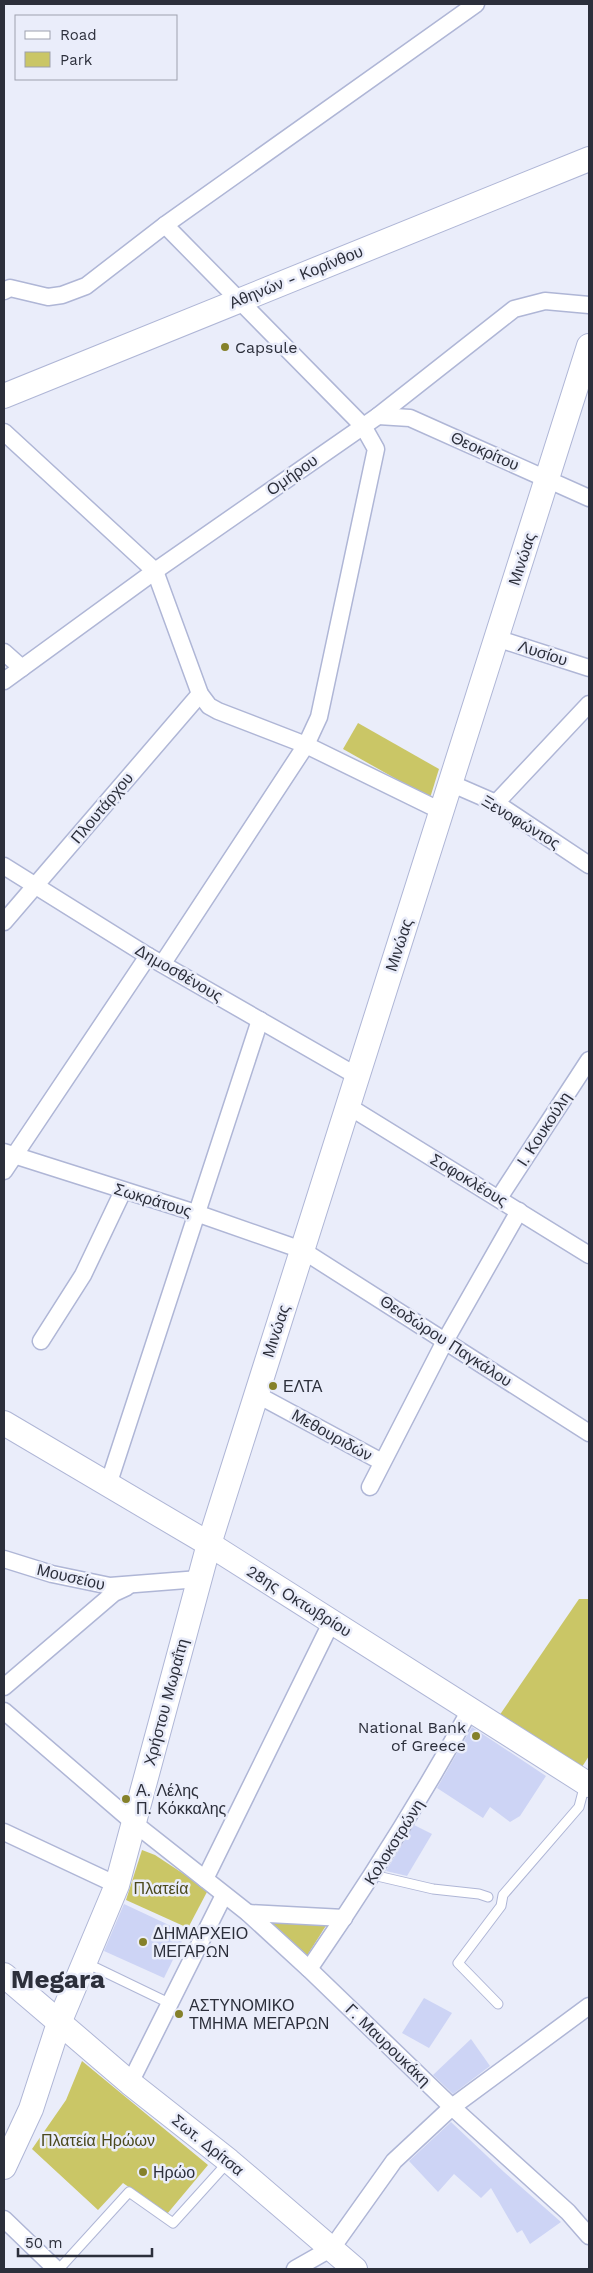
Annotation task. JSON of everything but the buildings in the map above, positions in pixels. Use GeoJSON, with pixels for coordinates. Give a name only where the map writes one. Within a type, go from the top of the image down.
{"type":"FeatureCollection","features":[{"type":"Feature","properties":{"kind":"main road","name":"Αθηνών - Κορίνθου"},"geometry":{"type":"LineString","coordinates":[[4,396],[589,159]]}},
{"type":"Feature","properties":{"kind":"main road","name":"Μινώας"},"geometry":{"type":"LineString","coordinates":[[208,1544],[589,346]]}},
{"type":"Feature","properties":{"kind":"main road","name":"28ης Οκτωβρίου"},"geometry":{"type":"LineString","coordinates":[[4,1423],[208,1544],[470,1710],[588,1781]]}},
{"type":"Feature","properties":{"kind":"main road","name":"Χρήστου Μωραΐτη"},"geometry":{"type":"LineString","coordinates":[[4,2168],[39,2090],[59,2023],[86,1963],[117,1885],[208,1544]]}},
{"type":"Feature","properties":{"kind":"main road","name":"Σωτ. Δρίτσα"},"geometry":{"type":"LineString","coordinates":[[4,1975],[130,2083],[229,2161],[355,2269]]}},
{"type":"Feature","properties":{"kind":"street"},"geometry":{"type":"LineString","coordinates":[[4,291],[10,288],[48,297],[62,295],[86,286],[166,225],[476,4]]}},
{"type":"Feature","properties":{"kind":"street"},"geometry":{"type":"LineString","coordinates":[[164,963],[306,745],[319,717],[376,449],[363,426],[166,225]]}},
{"type":"Feature","properties":{"kind":"street","name":"Ομήρου"},"geometry":{"type":"LineString","coordinates":[[4,681],[154,571],[378,416],[514,309],[545,301],[589,306]]}},
{"type":"Feature","properties":{"kind":"street","name":"Θεοκρίτου"},"geometry":{"type":"LineString","coordinates":[[378,416],[410,418],[589,498]]}},
{"type":"Feature","properties":{"kind":"street"},"geometry":{"type":"LineString","coordinates":[[4,432],[154,571],[200,694],[209,706],[306,745],[442,811]]}},
{"type":"Feature","properties":{"kind":"street","name":"Λυσίου"},"geometry":{"type":"LineString","coordinates":[[496,638],[589,668]]}},
{"type":"Feature","properties":{"kind":"street"},"geometry":{"type":"LineString","coordinates":[[4,652],[22,668]]}},
{"type":"Feature","properties":{"kind":"street","name":"Πλουτάρχου"},"geometry":{"type":"LineString","coordinates":[[4,922],[200,694]]}},
{"type":"Feature","properties":{"kind":"street"},"geometry":{"type":"LineString","coordinates":[[496,803],[589,704]]}},
{"type":"Feature","properties":{"kind":"street","name":"Ξενοφώντος"},"geometry":{"type":"LineString","coordinates":[[450,784],[496,803],[589,865]]}},
{"type":"Feature","properties":{"kind":"street","name":"Δημοσθένους"},"geometry":{"type":"LineString","coordinates":[[4,866],[148,956],[164,963],[357,1076]]}},
{"type":"Feature","properties":{"kind":"street"},"geometry":{"type":"LineString","coordinates":[[4,1171],[9,1154],[148,956]]}},
{"type":"Feature","properties":{"kind":"street"},"geometry":{"type":"LineString","coordinates":[[108,1484],[260,1020]]}},
{"type":"Feature","properties":{"kind":"street","name":"Ι. Κουκούλη"},"geometry":{"type":"LineString","coordinates":[[499,1198],[589,1060]]}},
{"type":"Feature","properties":{"kind":"street","name":"Σοφοκλέους"},"geometry":{"type":"LineString","coordinates":[[348,1106],[589,1255]]}},
{"type":"Feature","properties":{"kind":"street","name":"Σωκράτους"},"geometry":{"type":"LineString","coordinates":[[9,1154],[196,1213],[302,1250]]}},
{"type":"Feature","properties":{"kind":"street"},"geometry":{"type":"LineString","coordinates":[[41,1341],[83,1275],[123,1191]]}},
{"type":"Feature","properties":{"kind":"street"},"geometry":{"type":"LineString","coordinates":[[370,1487],[445,1341],[519,1211]]}},
{"type":"Feature","properties":{"kind":"street","name":"Θεοδώρου Παγκάλου"},"geometry":{"type":"LineString","coordinates":[[302,1250],[589,1433]]}},
{"type":"Feature","properties":{"kind":"street","name":"Μεθουριδών"},"geometry":{"type":"LineString","coordinates":[[256,1394],[382,1462]]}},
{"type":"Feature","properties":{"kind":"street","name":"Μουσείου"},"geometry":{"type":"LineString","coordinates":[[4,1559],[45,1572],[110,1586],[199,1579]]}},
{"type":"Feature","properties":{"kind":"street"},"geometry":{"type":"LineString","coordinates":[[4,1686],[114,1593],[132,1584]]}},
{"type":"Feature","properties":{"kind":"street"},"geometry":{"type":"LineString","coordinates":[[205,1879],[332,1621]]}},
{"type":"Feature","properties":{"kind":"street","name":"Κολοκοτρώνη"},"geometry":{"type":"LineString","coordinates":[[309,1969],[373,1875],[425,1792],[470,1710]]}},
{"type":"Feature","properties":{"kind":"street","name":"Γ. Μαυρουκάκη"},"geometry":{"type":"LineString","coordinates":[[4,1711],[134,1823],[248,1913],[452,2107],[568,2212],[589,2236]]}},
{"type":"Feature","properties":{"kind":"street"},"geometry":{"type":"LineString","coordinates":[[4,1832],[117,1885]]}},
{"type":"Feature","properties":{"kind":"street"},"geometry":{"type":"LineString","coordinates":[[130,2083],[224,1895]]}},
{"type":"Feature","properties":{"kind":"street"},"geometry":{"type":"LineString","coordinates":[[248,1913],[344,1918]]}},
{"type":"Feature","properties":{"kind":"street"},"geometry":{"type":"LineString","coordinates":[[295,2269],[332,2248],[394,2161],[452,2107],[589,2006]]}},
{"type":"Feature","properties":{"kind":"street"},"geometry":{"type":"LineString","coordinates":[[4,2219],[54,2268]]}},
{"type":"Feature","properties":{"kind":"lane"},"geometry":{"type":"LineString","coordinates":[[498,2004],[458,1963],[502,1906],[503,1895],[579,1807],[588,1781]]}},
{"type":"Feature","properties":{"kind":"lane"},"geometry":{"type":"LineString","coordinates":[[373,1875],[433,1889],[479,1894],[488,1897]]}},
{"type":"Feature","properties":{"kind":"lane"},"geometry":{"type":"LineString","coordinates":[[86,1963],[171,2004]]}},
{"type":"Feature","properties":{"kind":"lane"},"geometry":{"type":"LineString","coordinates":[[54,2268],[129,2192],[173,2223],[229,2161]]}},
{"type":"Feature","properties":{"kind":"green space"},"geometry":{"type":"Polygon","coordinates":[[[358,723],[439,769],[430,798],[343,749],[358,723]]]}},
{"type":"Feature","properties":{"kind":"green space"},"geometry":{"type":"Polygon","coordinates":[[[579,1599],[589,1599],[589,1756],[580,1770],[499,1716],[579,1599]]]}},
{"type":"Feature","properties":{"kind":"green space","name":"Πλατεία"},"geometry":{"type":"Polygon","coordinates":[[[142,1850],[155,1855],[208,1890],[188,1928],[126,1900],[142,1850]]]}},
{"type":"Feature","properties":{"kind":"green space"},"geometry":{"type":"Polygon","coordinates":[[[270,1919],[327,1924],[303,1962],[265,1927],[270,1919]]]}},
{"type":"Feature","properties":{"kind":"green space","name":"Πλατεία Ηρώων"},"geometry":{"type":"Polygon","coordinates":[[[82,2061],[208,2165],[167,2214],[123,2183],[98,2210],[32,2149],[66,2100],[82,2061]]]}},
{"type":"Feature","properties":{"kind":"place","name":"Capsule"},"geometry":{"type":"Point","coordinates":[225,347]}},
{"type":"Feature","properties":{"kind":"place","name":"ΕΛΤΑ"},"geometry":{"type":"Point","coordinates":[273,1386]}},
{"type":"Feature","properties":{"kind":"place","name":"National Bank of Greece"},"geometry":{"type":"Point","coordinates":[476,1736]}},
{"type":"Feature","properties":{"kind":"place","name":"Α. Λέλης Π. Κόκκαλης"},"geometry":{"type":"Point","coordinates":[126,1799]}},
{"type":"Feature","properties":{"kind":"place","name":"ΔΗΜΑΡΧΕΙΟ ΜΕΓΑΡΩΝ"},"geometry":{"type":"Point","coordinates":[143,1942]}},
{"type":"Feature","properties":{"kind":"place","name":"ΑΣΤΥΝΟΜΙΚΟ ΤΜΗΜΑ ΜΕΓΑΡΩΝ"},"geometry":{"type":"Point","coordinates":[179,2014]}},
{"type":"Feature","properties":{"kind":"place","name":"Ηρώο"},"geometry":{"type":"Point","coordinates":[143,2172]}},
{"type":"Feature","properties":{"kind":"district","name":"Megara"},"geometry":{"type":"Point","coordinates":[58,1979]}}]}
